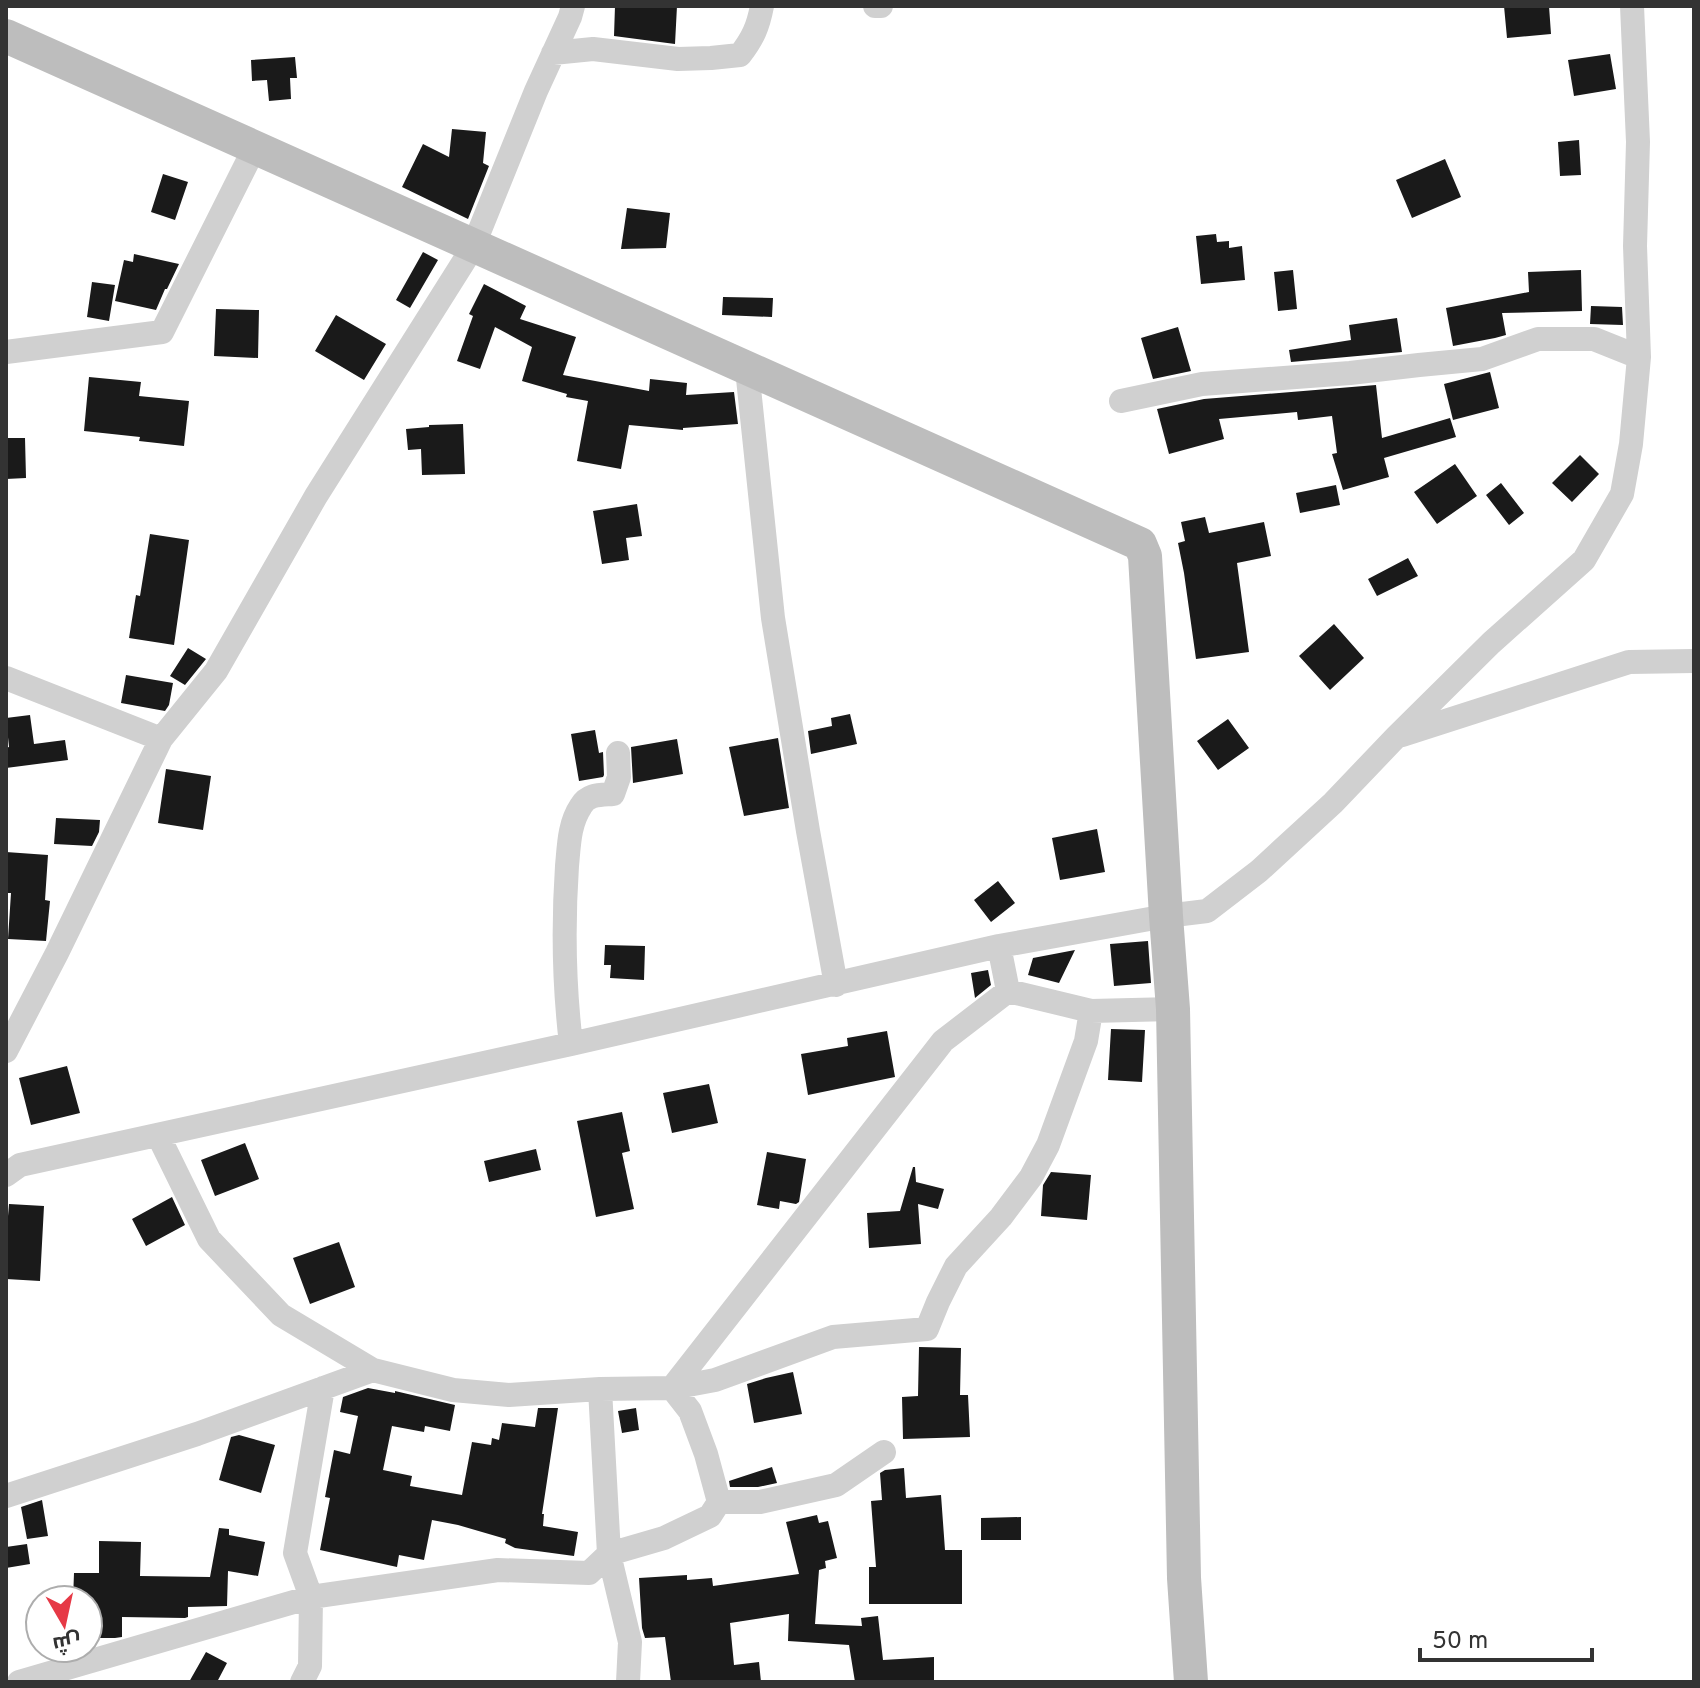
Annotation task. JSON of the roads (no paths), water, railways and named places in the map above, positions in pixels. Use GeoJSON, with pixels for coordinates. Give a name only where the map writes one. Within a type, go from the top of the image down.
{"type":"FeatureCollection","features":[{"type":"Feature","properties":{"kind":"street"},"geometry":{"type":"LineString","coordinates":[[6,1051],[161,739],[216,671],[316,496],[473,247],[573,6]]}},
{"type":"Feature","properties":{"kind":"street"},"geometry":{"type":"LineString","coordinates":[[553,53],[593,49],[678,59],[740,55],[752,39],[762,6]]}},
{"type":"Feature","properties":{"kind":"street"},"geometry":{"type":"LineString","coordinates":[[875,6],[881,6]]}},
{"type":"Feature","properties":{"kind":"street"},"geometry":{"type":"LineString","coordinates":[[6,1175],[20,1165],[836,985],[999,946],[1207,911],[1259,871],[1333,803],[1491,643],[1584,560],[1622,494],[1631,444],[1639,357],[1635,246],[1638,142],[1632,6]]}},
{"type":"Feature","properties":{"kind":"street"},"geometry":{"type":"LineString","coordinates":[[6,36],[1140,544],[1145,556],[1173,1009],[1184,1578],[1191,1682]]}},
{"type":"Feature","properties":{"kind":"street"},"geometry":{"type":"LineString","coordinates":[[6,352],[162,332],[255,147]]}},
{"type":"Feature","properties":{"kind":"street"},"geometry":{"type":"LineString","coordinates":[[1121,401],[1202,384],[1482,359],[1538,339],[1594,339],[1639,357]]}},
{"type":"Feature","properties":{"kind":"street"},"geometry":{"type":"LineString","coordinates":[[747,369],[773,618],[836,985]]}},
{"type":"Feature","properties":{"kind":"street"},"geometry":{"type":"LineString","coordinates":[[1396,737],[1629,662],[1694,661]]}},
{"type":"Feature","properties":{"kind":"street"},"geometry":{"type":"LineString","coordinates":[[6,678],[161,739]]}},
{"type":"Feature","properties":{"kind":"street"},"geometry":{"type":"LineString","coordinates":[[571,1044],[566,1002],[565,898],[570,830],[581,805],[593,795],[613,794],[619,777],[618,753]]}},
{"type":"Feature","properties":{"kind":"street"},"geometry":{"type":"LineString","coordinates":[[999,946],[1008,991]]}},
{"type":"Feature","properties":{"kind":"street"},"geometry":{"type":"LineString","coordinates":[[1008,991],[1091,1011],[1173,1009]]}},
{"type":"Feature","properties":{"kind":"street"},"geometry":{"type":"LineString","coordinates":[[672,1388],[943,1041],[1008,991]]}},
{"type":"Feature","properties":{"kind":"street"},"geometry":{"type":"LineString","coordinates":[[158,1135],[209,1239],[281,1315],[373,1370],[453,1390],[509,1395],[672,1388],[715,1380],[833,1337],[927,1329],[956,1266],[1001,1217],[1031,1177],[1048,1145],[1086,1041],[1091,1011]]}},
{"type":"Feature","properties":{"kind":"street"},"geometry":{"type":"LineString","coordinates":[[6,1496],[197,1434],[373,1370]]}},
{"type":"Feature","properties":{"kind":"street"},"geometry":{"type":"LineString","coordinates":[[302,1682],[310,1666],[311,1597],[295,1553],[323,1388]]}},
{"type":"Feature","properties":{"kind":"street"},"geometry":{"type":"LineString","coordinates":[[19,1682],[311,1597],[498,1570],[589,1573],[609,1554],[664,1538],[710,1516],[719,1502],[690,1411],[672,1388]]}},
{"type":"Feature","properties":{"kind":"street"},"geometry":{"type":"LineString","coordinates":[[600,1389],[609,1554],[630,1642],[628,1682]]}},
{"type":"Feature","properties":{"kind":"street"},"geometry":{"type":"LineString","coordinates":[[719,1502],[760,1502],[836,1485],[884,1452]]}}]}
